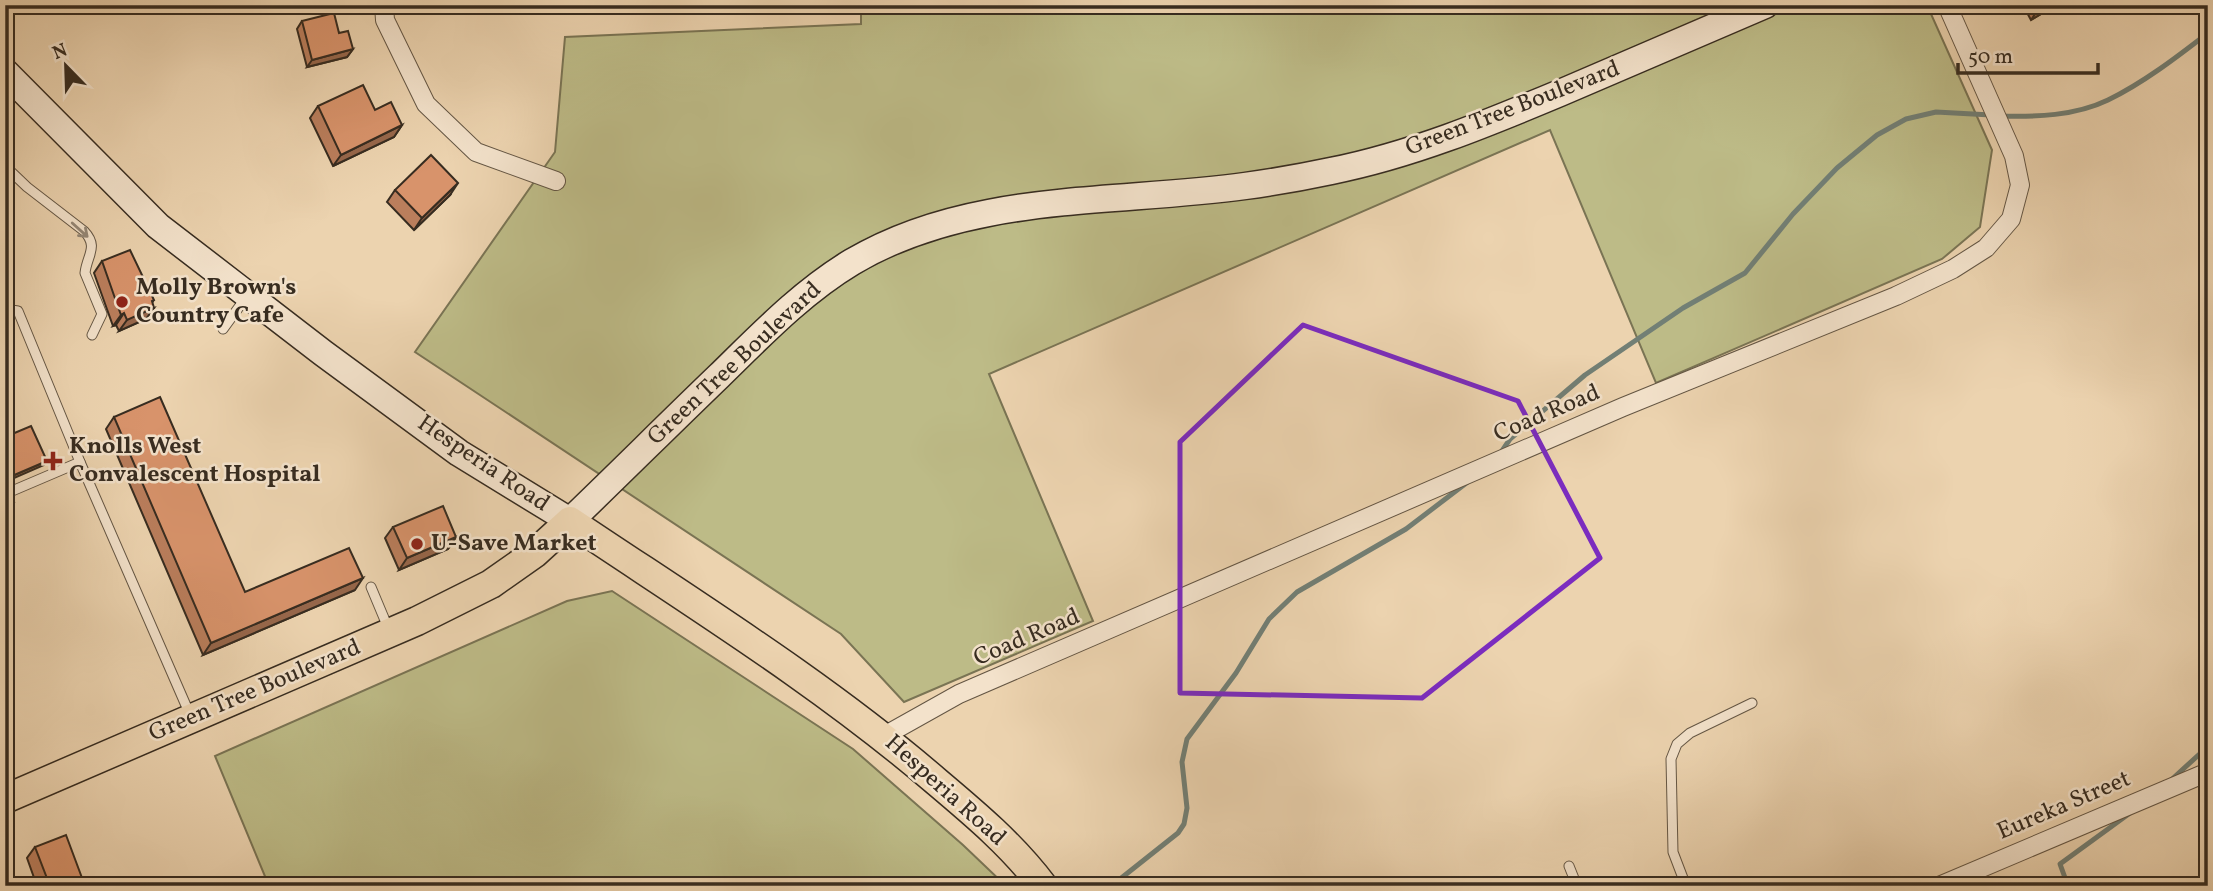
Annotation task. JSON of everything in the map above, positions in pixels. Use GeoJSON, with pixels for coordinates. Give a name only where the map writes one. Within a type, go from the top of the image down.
{"type":"FeatureCollection","features":[{"type":"Feature","properties":{"kind":"main road","name":"Green Tree Boulevard"},"geometry":{"type":"LineString","coordinates":[[6,797],[390,633],[491,584],[535,553],[570,521],[777,320],[824,280],[885,245],[921,231],[970,218],[1059,202],[1244,186],[1333,171],[1410,151],[1491,122],[1765,5]]}},
{"type":"Feature","properties":{"kind":"main road","name":"Hesperia Road"},"geometry":{"type":"LineString","coordinates":[[6,75],[158,226],[459,453],[570,521],[808,681],[884,737],[986,824],[1043,886]]}},
{"type":"Feature","properties":{"kind":"street"},"geometry":{"type":"LineString","coordinates":[[384,5],[385,20],[426,104],[476,152],[556,181]]}},
{"type":"Feature","properties":{"kind":"street","name":"Coad Road"},"geometry":{"type":"LineString","coordinates":[[884,737],[959,694],[1623,407],[1896,296],[1953,269],[1986,248],[2011,219],[2020,185],[2014,156],[1947,5]]}},
{"type":"Feature","properties":{"kind":"street","name":"Eureka Street"},"geometry":{"type":"LineString","coordinates":[[1939,886],[2208,772]]}},
{"type":"Feature","properties":{"kind":"lane"},"geometry":{"type":"LineString","coordinates":[[5,166],[27,187],[84,231],[93,244],[93,253],[85,273],[102,314],[92,335]]}},
{"type":"Feature","properties":{"kind":"lane"},"geometry":{"type":"LineString","coordinates":[[223,329],[248,295]]}},
{"type":"Feature","properties":{"kind":"lane"},"geometry":{"type":"LineString","coordinates":[[5,309],[18,312],[191,718]]}},
{"type":"Feature","properties":{"kind":"lane"},"geometry":{"type":"LineString","coordinates":[[5,494],[80,462]]}},
{"type":"Feature","properties":{"kind":"lane"},"geometry":{"type":"LineString","coordinates":[[371,587],[390,633]]}},
{"type":"Feature","properties":{"kind":"lane"},"geometry":{"type":"LineString","coordinates":[[1686,886],[1673,852],[1671,759],[1677,744],[1690,733],[1752,703]]}},
{"type":"Feature","properties":{"kind":"lane"},"geometry":{"type":"LineString","coordinates":[[1569,866],[1577,886]]}},
{"type":"Feature","properties":{"kind":"highlighted area"},"geometry":{"type":"Polygon","coordinates":[[[1303,325],[1518,401],[1600,558],[1422,698],[1180,693],[1180,442],[1303,325]]]}},
{"type":"Feature","properties":{"kind":"shaded area"},"geometry":{"type":"Polygon","coordinates":[[[861,5],[1927,5],[1992,150],[1980,227],[1942,259],[1656,383],[1550,130],[989,374],[1093,621],[904,702],[841,634],[415,352],[555,152],[565,37],[861,24],[861,5]]]}},
{"type":"Feature","properties":{"kind":"shaded area"},"geometry":{"type":"Polygon","coordinates":[[[612,591],[853,749],[1006,886],[269,886],[215,756],[567,601],[612,591]]]}},
{"type":"Feature","properties":{"kind":"building"},"geometry":{"type":"Polygon","coordinates":[[[334,13],[339,33],[348,31],[353,49],[312,60],[302,21],[334,13]]]}},
{"type":"Feature","properties":{"kind":"building"},"geometry":{"type":"Polygon","coordinates":[[[363,85],[375,110],[391,102],[402,125],[341,155],[318,106],[363,85]]]}},
{"type":"Feature","properties":{"kind":"building"},"geometry":{"type":"Polygon","coordinates":[[[431,155],[458,183],[422,218],[395,190],[431,155]]]}},
{"type":"Feature","properties":{"kind":"building"},"geometry":{"type":"Polygon","coordinates":[[[130,250],[154,300],[154,308],[127,320],[124,313],[121,315],[102,261],[130,250]]]}},
{"type":"Feature","properties":{"kind":"building"},"geometry":{"type":"Polygon","coordinates":[[[160,397],[245,592],[349,548],[363,578],[211,643],[114,417],[160,397]]]}},
{"type":"Feature","properties":{"kind":"building"},"geometry":{"type":"Polygon","coordinates":[[[31,426],[47,461],[5,479],[5,437],[31,426]]]}},
{"type":"Feature","properties":{"kind":"building"},"geometry":{"type":"Polygon","coordinates":[[[5,496],[11,496],[14,502],[5,505],[5,496]]]}},
{"type":"Feature","properties":{"kind":"building"},"geometry":{"type":"Polygon","coordinates":[[[443,506],[456,537],[407,558],[393,527],[443,506]]]}},
{"type":"Feature","properties":{"kind":"building"},"geometry":{"type":"Polygon","coordinates":[[[66,835],[85,886],[50,886],[35,847],[66,835]]]}},
{"type":"Feature","properties":{"kind":"waterway"},"geometry":{"type":"LineString","coordinates":[[2000,116],[2055,114],[2108,100],[2147,78],[2208,33]]}},
{"type":"Feature","properties":{"kind":"waterway"},"geometry":{"type":"LineString","coordinates":[[1500,454],[1510,439],[1585,375],[1683,308],[1745,273],[1793,214],[1837,168],[1877,135],[1906,119],[1936,112],[1991,115]]}},
{"type":"Feature","properties":{"kind":"waterway"},"geometry":{"type":"LineString","coordinates":[[1115,883],[1178,833],[1184,824],[1187,808],[1182,762],[1187,739],[1236,673],[1269,619],[1297,592],[1406,529],[1469,481]]}},
{"type":"Feature","properties":{"kind":"waterway"},"geometry":{"type":"LineString","coordinates":[[2170,781],[2204,750],[2208,742]]}},
{"type":"Feature","properties":{"kind":"waterway"},"geometry":{"type":"LineString","coordinates":[[2068,886],[2060,864],[2130,813]]}},
{"type":"Feature","properties":{"kind":"place","name":"Molly Brown's Country Cafe"},"geometry":{"type":"Point","coordinates":[122,302]}},
{"type":"Feature","properties":{"kind":"place","name":"Knolls West Convalescent Hospital"},"geometry":{"type":"Point","coordinates":[53,461]}},
{"type":"Feature","properties":{"kind":"place","name":"U-Save Market"},"geometry":{"type":"Point","coordinates":[417,544]}}]}
